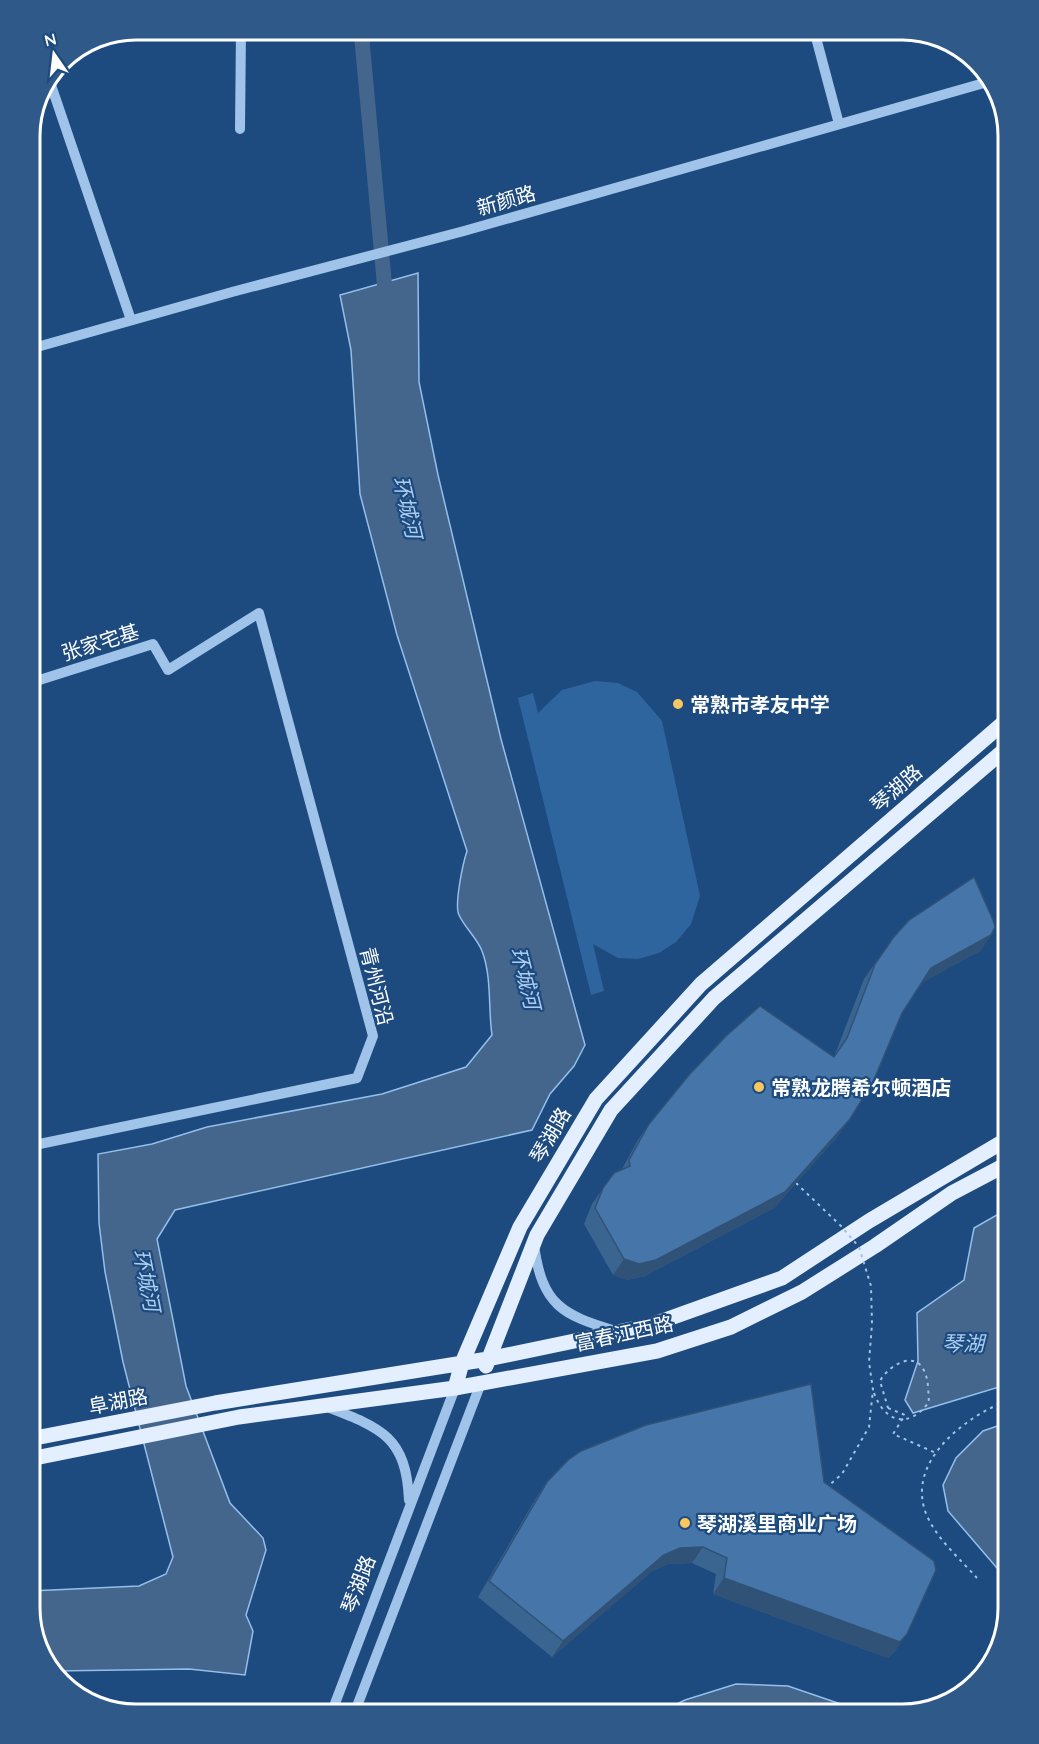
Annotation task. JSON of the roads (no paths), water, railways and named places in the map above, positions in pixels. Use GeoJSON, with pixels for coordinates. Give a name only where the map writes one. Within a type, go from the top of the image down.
{"type":"FeatureCollection","features":[{"type":"Feature","properties":{"kind":"main road","name":"琴湖路"},"geometry":{"type":"LineString","coordinates":[[455,1388],[462,1364],[520,1227],[596,1099],[701,984],[998,727]]}},
{"type":"Feature","properties":{"kind":"main road"},"geometry":{"type":"LineString","coordinates":[[980,743],[998,730]]}},
{"type":"Feature","properties":{"kind":"main road","name":"琴湖路"},"geometry":{"type":"LineString","coordinates":[[481,1383],[534,1244],[611,1110],[714,998],[998,755]]}},
{"type":"Feature","properties":{"kind":"main road","name":"富春江西路"},"geometry":{"type":"LineString","coordinates":[[215,1403],[462,1364],[662,1322],[782,1278],[869,1221],[998,1145]]}},
{"type":"Feature","properties":{"kind":"main road","name":"富春江西路"},"geometry":{"type":"LineString","coordinates":[[205,1424],[455,1388],[657,1351],[730,1327],[802,1292],[952,1193],[998,1169]]}},
{"type":"Feature","properties":{"kind":"main road","name":"阜湖路"},"geometry":{"type":"LineString","coordinates":[[41,1437],[215,1403]]}},
{"type":"Feature","properties":{"kind":"main road","name":"阜湖路"},"geometry":{"type":"LineString","coordinates":[[41,1456],[205,1424]]}},
{"type":"Feature","properties":{"kind":"street"},"geometry":{"type":"LineString","coordinates":[[240,129],[241,41]]}},
{"type":"Feature","properties":{"kind":"street"},"geometry":{"type":"LineString","coordinates":[[817,41],[839,124]]}},
{"type":"Feature","properties":{"kind":"street","name":"新颜路"},"geometry":{"type":"LineString","coordinates":[[41,346],[232,291],[464,231],[982,83]]}},
{"type":"Feature","properties":{"kind":"street"},"geometry":{"type":"LineString","coordinates":[[53,90],[131,321]]}},
{"type":"Feature","properties":{"kind":"street","name":"张家宅基"},"geometry":{"type":"LineString","coordinates":[[41,680],[153,644],[168,670],[259,613]]}},
{"type":"Feature","properties":{"kind":"street","name":"青州河沿"},"geometry":{"type":"LineString","coordinates":[[41,1144],[357,1078],[373,1036],[259,613]]}},
{"type":"Feature","properties":{"kind":"street"},"geometry":{"type":"LineString","coordinates":[[534,1244],[537,1268],[543,1284],[556,1305],[580,1320],[620,1332]]}},
{"type":"Feature","properties":{"kind":"street","name":"琴湖路"},"geometry":{"type":"LineString","coordinates":[[358,1703],[481,1383]]}},
{"type":"Feature","properties":{"kind":"street","name":"琴湖路"},"geometry":{"type":"LineString","coordinates":[[335,1703],[455,1388]]}},
{"type":"Feature","properties":{"kind":"street"},"geometry":{"type":"LineString","coordinates":[[324,1406],[358,1419],[381,1432],[397,1446],[405,1466],[410,1507]]}},
{"type":"Feature","properties":{"kind":"water"},"geometry":{"type":"Polygon","coordinates":[[[418,273],[419,382],[438,475],[501,739],[585,1045],[574,1066],[550,1094],[532,1130],[175,1210],[157,1239],[186,1386],[230,1503],[263,1538],[266,1550],[246,1615],[253,1631],[245,1675],[189,1669],[64,1671],[50,1650],[44,1632],[41,1620],[41,1590],[139,1586],[166,1574],[173,1557],[123,1362],[105,1272],[99,1223],[98,1154],[152,1144],[207,1127],[382,1094],[466,1067],[492,1035],[489,982],[485,961],[480,946],[462,920],[458,910],[460,884],[467,851],[397,635],[360,494],[351,350],[340,295],[418,273]]]}},
{"type":"Feature","properties":{"kind":"water","name":"琴湖"},"geometry":{"type":"Polygon","coordinates":[[[998,1214],[998,1387],[913,1413],[905,1400],[918,1361],[917,1313],[964,1280],[974,1228],[998,1214]]]}},
{"type":"Feature","properties":{"kind":"water"},"geometry":{"type":"Polygon","coordinates":[[[998,1426],[998,1569],[948,1511],[943,1485],[956,1458],[983,1431],[998,1426]]]}},
{"type":"Feature","properties":{"kind":"water"},"geometry":{"type":"Polygon","coordinates":[[[736,1684],[788,1686],[840,1704],[677,1704],[736,1684]]]}},
{"type":"Feature","properties":{"kind":"waterway","name":"环城河"},"geometry":{"type":"LineString","coordinates":[[362,41],[386,301]]}},
{"type":"Feature","properties":{"kind":"place","name":"常熟市孝友中学"},"geometry":{"type":"Point","coordinates":[678,704]}},
{"type":"Feature","properties":{"kind":"place","name":"常熟龙腾希尔顿酒店"},"geometry":{"type":"Point","coordinates":[759,1087]}},
{"type":"Feature","properties":{"kind":"place","name":"琴湖溪里商业广场"},"geometry":{"type":"Point","coordinates":[685,1523]}}]}
